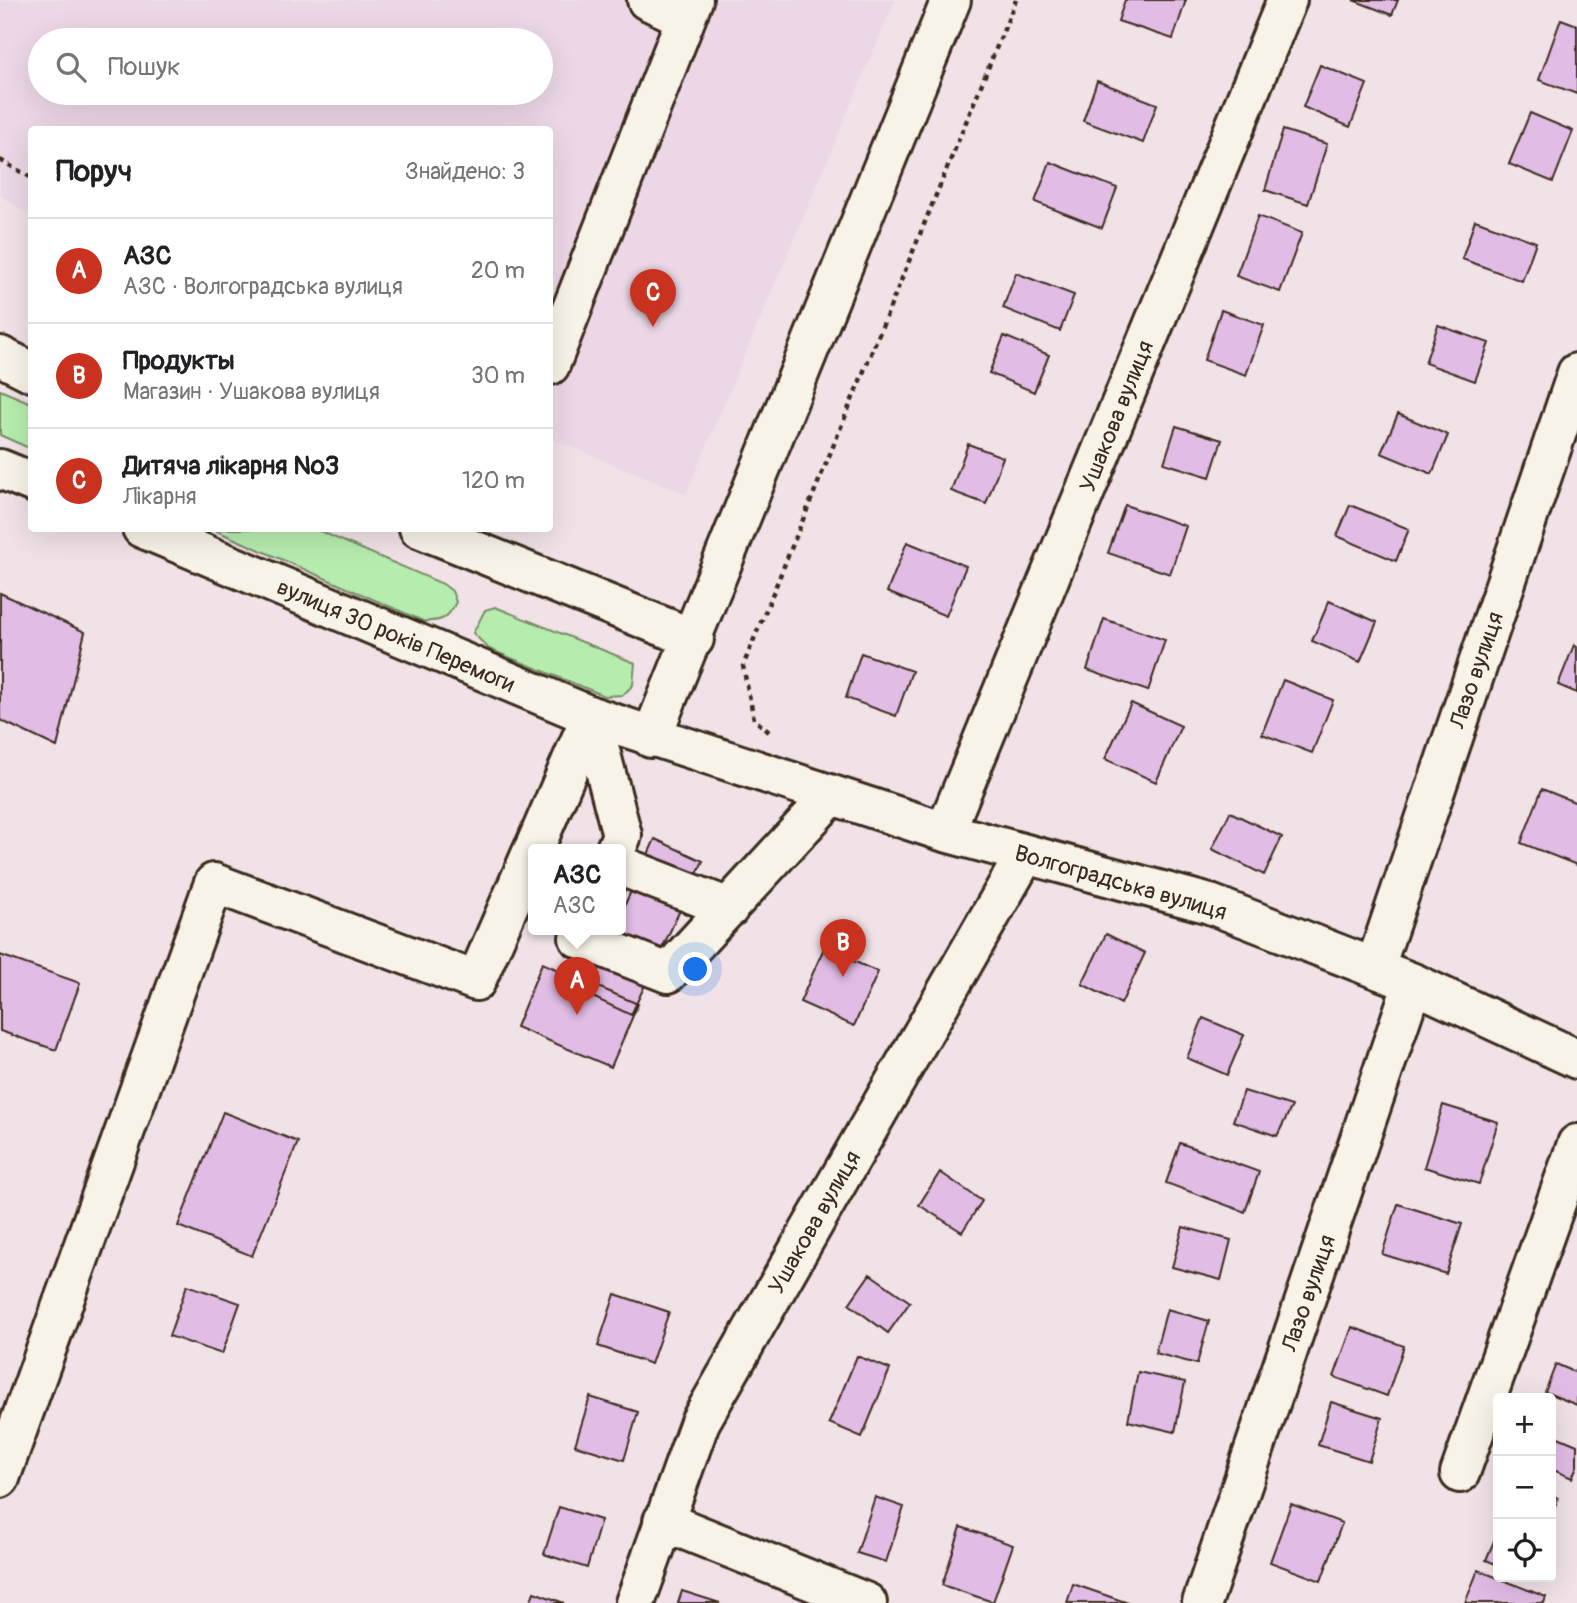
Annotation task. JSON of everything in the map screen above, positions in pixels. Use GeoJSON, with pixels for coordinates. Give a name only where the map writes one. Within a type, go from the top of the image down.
{"type":"FeatureCollection","features":[{"type":"Feature","properties":{"kind":"street"},"geometry":{"type":"LineString","coordinates":[[553,357],[689,9],[647,0]]}},
{"type":"Feature","properties":{"kind":"street"},"geometry":{"type":"LineString","coordinates":[[651,738],[694,639],[951,0]]}},
{"type":"Feature","properties":{"kind":"street","name":"Ушакова вулиця"},"geometry":{"type":"LineString","coordinates":[[944,832],[1287,0]]}},
{"type":"Feature","properties":{"kind":"street"},"geometry":{"type":"LineString","coordinates":[[0,356],[28,370]]}},
{"type":"Feature","properties":{"kind":"street","name":"Лазо вулиця"},"geometry":{"type":"LineString","coordinates":[[1375,967],[1577,373]]}},
{"type":"Feature","properties":{"kind":"street"},"geometry":{"type":"LineString","coordinates":[[0,469],[28,480]]}},
{"type":"Feature","properties":{"kind":"street","name":"вулиця 30 років Перемоги"},"geometry":{"type":"LineString","coordinates":[[152,532],[592,716],[651,738]]}},
{"type":"Feature","properties":{"kind":"street"},"geometry":{"type":"LineString","coordinates":[[429,532],[694,639]]}},
{"type":"Feature","properties":{"kind":"street"},"geometry":{"type":"LineString","coordinates":[[592,716],[622,835],[618,844]]}},
{"type":"Feature","properties":{"kind":"street"},"geometry":{"type":"LineString","coordinates":[[535,844],[592,716]]}},
{"type":"Feature","properties":{"kind":"street","name":"Волгоградська вулиця"},"geometry":{"type":"LineString","coordinates":[[651,738],[944,832],[1210,904],[1413,983],[1577,1059]]}},
{"type":"Feature","properties":{"kind":"street"},"geometry":{"type":"LineString","coordinates":[[581,935],[579,939],[668,973],[831,796]]}},
{"type":"Feature","properties":{"kind":"street","name":"Ушакова вулиця"},"geometry":{"type":"LineString","coordinates":[[635,1603],[700,1422],[1025,855]]}},
{"type":"Feature","properties":{"kind":"street"},"geometry":{"type":"LineString","coordinates":[[0,1478],[214,883],[476,981],[528,861]]}},
{"type":"Feature","properties":{"kind":"street"},"geometry":{"type":"LineString","coordinates":[[626,868],[729,908]]}},
{"type":"Feature","properties":{"kind":"street","name":"Лазо вулиця"},"geometry":{"type":"LineString","coordinates":[[1202,1603],[1413,983]]}},
{"type":"Feature","properties":{"kind":"street"},"geometry":{"type":"LineString","coordinates":[[1460,1473],[1577,1144]]}},
{"type":"Feature","properties":{"kind":"street"},"geometry":{"type":"LineString","coordinates":[[663,1521],[867,1603]]}},
{"type":"Feature","properties":{"kind":"path"},"geometry":{"type":"LineString","coordinates":[[779,735],[766,731],[754,719],[743,666],[1016,0]]}},
{"type":"Feature","properties":{"kind":"path"},"geometry":{"type":"LineString","coordinates":[[0,160],[28,176]]}},
{"type":"Feature","properties":{"kind":"shaded area"},"geometry":{"type":"Polygon","coordinates":[[[0,0],[895,0],[686,494],[553,439],[553,126],[28,126],[28,215],[0,195],[0,0]]]}},
{"type":"Feature","properties":{"kind":"green space"},"geometry":{"type":"Polygon","coordinates":[[[0,390],[28,402],[28,448],[0,435],[0,390]]]}},
{"type":"Feature","properties":{"kind":"green space"},"geometry":{"type":"Polygon","coordinates":[[[219,532],[322,532],[443,584],[452,591],[456,602],[443,618],[423,621],[219,532]]]}},
{"type":"Feature","properties":{"kind":"green space"},"geometry":{"type":"Polygon","coordinates":[[[495,607],[635,663],[633,685],[623,695],[605,696],[489,649],[473,633],[485,610],[495,607]]]}},
{"type":"Feature","properties":{"kind":"building"},"geometry":{"type":"Polygon","coordinates":[[[1125,0],[1186,0],[1173,39],[1118,21],[1125,0]]]}},
{"type":"Feature","properties":{"kind":"building"},"geometry":{"type":"Polygon","coordinates":[[[1353,0],[1398,0],[1392,15],[1353,0]]]}},
{"type":"Feature","properties":{"kind":"building"},"geometry":{"type":"Polygon","coordinates":[[[1561,19],[1577,25],[1577,94],[1539,80],[1561,19]]]}},
{"type":"Feature","properties":{"kind":"building"},"geometry":{"type":"Polygon","coordinates":[[[1320,65],[1367,84],[1350,127],[1303,107],[1320,65]]]}},
{"type":"Feature","properties":{"kind":"building"},"geometry":{"type":"Polygon","coordinates":[[[1097,81],[1157,104],[1143,143],[1083,121],[1097,81]]]}},
{"type":"Feature","properties":{"kind":"building"},"geometry":{"type":"Polygon","coordinates":[[[1530,113],[1573,131],[1553,182],[1509,164],[1530,113]]]}},
{"type":"Feature","properties":{"kind":"building"},"geometry":{"type":"Polygon","coordinates":[[[1283,130],[1327,144],[1308,204],[1265,190],[1283,130]]]}},
{"type":"Feature","properties":{"kind":"building"},"geometry":{"type":"Polygon","coordinates":[[[1050,162],[1117,188],[1102,228],[1035,202],[1050,162]]]}},
{"type":"Feature","properties":{"kind":"building"},"geometry":{"type":"Polygon","coordinates":[[[1258,216],[1302,233],[1280,292],[1236,276],[1258,216]]]}},
{"type":"Feature","properties":{"kind":"building"},"geometry":{"type":"Polygon","coordinates":[[[1475,220],[1536,242],[1522,281],[1462,259],[1475,220]]]}},
{"type":"Feature","properties":{"kind":"building"},"geometry":{"type":"Polygon","coordinates":[[[1016,273],[1074,295],[1060,331],[1003,308],[1016,273]]]}},
{"type":"Feature","properties":{"kind":"building"},"geometry":{"type":"Polygon","coordinates":[[[1221,310],[1264,325],[1246,375],[1204,360],[1221,310]]]}},
{"type":"Feature","properties":{"kind":"building"},"geometry":{"type":"Polygon","coordinates":[[[1438,325],[1489,343],[1475,381],[1425,363],[1438,325]]]}},
{"type":"Feature","properties":{"kind":"building"},"geometry":{"type":"Polygon","coordinates":[[[1004,336],[1049,355],[1034,392],[989,373],[1004,336]]]}},
{"type":"Feature","properties":{"kind":"building"},"geometry":{"type":"Polygon","coordinates":[[[1398,414],[1448,435],[1432,474],[1381,453],[1398,414]]]}},
{"type":"Feature","properties":{"kind":"building"},"geometry":{"type":"Polygon","coordinates":[[[1176,426],[1222,440],[1210,477],[1164,463],[1176,426]]]}},
{"type":"Feature","properties":{"kind":"building"},"geometry":{"type":"Polygon","coordinates":[[[968,444],[1003,457],[986,504],[951,491],[968,444]]]}},
{"type":"Feature","properties":{"kind":"building"},"geometry":{"type":"Polygon","coordinates":[[[1125,505],[1186,526],[1170,574],[1108,553],[1125,505]]]}},
{"type":"Feature","properties":{"kind":"building"},"geometry":{"type":"Polygon","coordinates":[[[1350,505],[1409,529],[1396,561],[1337,536],[1350,505]]]}},
{"type":"Feature","properties":{"kind":"building"},"geometry":{"type":"Polygon","coordinates":[[[907,542],[966,566],[946,616],[887,592],[907,542]]]}},
{"type":"Feature","properties":{"kind":"building"},"geometry":{"type":"Polygon","coordinates":[[[0,593],[85,632],[57,747],[0,720],[0,593]]]}},
{"type":"Feature","properties":{"kind":"building"},"geometry":{"type":"Polygon","coordinates":[[[1329,601],[1377,622],[1360,662],[1312,641],[1329,601]]]}},
{"type":"Feature","properties":{"kind":"building"},"geometry":{"type":"Polygon","coordinates":[[[1104,619],[1165,640],[1148,691],[1087,670],[1104,619]]]}},
{"type":"Feature","properties":{"kind":"building"},"geometry":{"type":"Polygon","coordinates":[[[1574,645],[1577,647],[1577,693],[1558,685],[1574,645]]]}},
{"type":"Feature","properties":{"kind":"building"},"geometry":{"type":"Polygon","coordinates":[[[861,653],[912,671],[896,716],[846,698],[861,653]]]}},
{"type":"Feature","properties":{"kind":"building"},"geometry":{"type":"Polygon","coordinates":[[[1283,680],[1333,700],[1312,753],[1262,734],[1283,680]]]}},
{"type":"Feature","properties":{"kind":"building"},"geometry":{"type":"Polygon","coordinates":[[[1131,703],[1181,726],[1156,782],[1105,759],[1131,703]]]}},
{"type":"Feature","properties":{"kind":"building"},"geometry":{"type":"Polygon","coordinates":[[[1542,789],[1577,803],[1577,865],[1521,843],[1542,789]]]}},
{"type":"Feature","properties":{"kind":"building"},"geometry":{"type":"Polygon","coordinates":[[[1230,812],[1282,837],[1264,875],[1212,849],[1230,812]]]}},
{"type":"Feature","properties":{"kind":"building"},"geometry":{"type":"Polygon","coordinates":[[[655,839],[703,861],[631,1015],[584,993],[610,935],[626,935],[626,902],[655,839]]]}},
{"type":"Feature","properties":{"kind":"building"},"geometry":{"type":"Polygon","coordinates":[[[1106,934],[1145,953],[1121,1004],[1082,984],[1106,934]]]}},
{"type":"Feature","properties":{"kind":"building"},"geometry":{"type":"Polygon","coordinates":[[[824,948],[878,972],[854,1026],[800,1002],[824,948]]]}},
{"type":"Feature","properties":{"kind":"building"},"geometry":{"type":"Polygon","coordinates":[[[0,955],[80,983],[56,1050],[0,1031],[0,955]]]}},
{"type":"Feature","properties":{"kind":"building"},"geometry":{"type":"Polygon","coordinates":[[[542,963],[638,1004],[611,1067],[516,1027],[542,963]]]}},
{"type":"Feature","properties":{"kind":"building"},"geometry":{"type":"Polygon","coordinates":[[[1203,1018],[1244,1035],[1227,1075],[1187,1058],[1203,1018]]]}},
{"type":"Feature","properties":{"kind":"building"},"geometry":{"type":"Polygon","coordinates":[[[1244,1091],[1292,1106],[1277,1136],[1233,1121],[1244,1091]]]}},
{"type":"Feature","properties":{"kind":"building"},"geometry":{"type":"Polygon","coordinates":[[[1443,1105],[1498,1122],[1479,1184],[1424,1167],[1443,1105]]]}},
{"type":"Feature","properties":{"kind":"building"},"geometry":{"type":"Polygon","coordinates":[[[223,1112],[298,1142],[252,1256],[178,1226],[223,1112]]]}},
{"type":"Feature","properties":{"kind":"building"},"geometry":{"type":"Polygon","coordinates":[[[1180,1143],[1259,1172],[1245,1212],[1166,1183],[1180,1143]]]}},
{"type":"Feature","properties":{"kind":"building"},"geometry":{"type":"Polygon","coordinates":[[[940,1172],[982,1201],[962,1232],[919,1205],[940,1172]]]}},
{"type":"Feature","properties":{"kind":"building"},"geometry":{"type":"Polygon","coordinates":[[[1398,1204],[1462,1224],[1446,1274],[1382,1254],[1398,1204]]]}},
{"type":"Feature","properties":{"kind":"building"},"geometry":{"type":"Polygon","coordinates":[[[1183,1227],[1231,1240],[1221,1280],[1172,1267],[1183,1227]]]}},
{"type":"Feature","properties":{"kind":"building"},"geometry":{"type":"Polygon","coordinates":[[[870,1274],[910,1302],[888,1333],[849,1304],[870,1274]]]}},
{"type":"Feature","properties":{"kind":"building"},"geometry":{"type":"Polygon","coordinates":[[[187,1285],[240,1303],[222,1354],[169,1336],[187,1285]]]}},
{"type":"Feature","properties":{"kind":"building"},"geometry":{"type":"Polygon","coordinates":[[[615,1294],[669,1312],[651,1364],[598,1346],[615,1294]]]}},
{"type":"Feature","properties":{"kind":"building"},"geometry":{"type":"Polygon","coordinates":[[[1167,1309],[1209,1321],[1197,1364],[1155,1353],[1167,1309]]]}},
{"type":"Feature","properties":{"kind":"building"},"geometry":{"type":"Polygon","coordinates":[[[1352,1327],[1404,1346],[1387,1396],[1334,1377],[1352,1327]]]}},
{"type":"Feature","properties":{"kind":"building"},"geometry":{"type":"Polygon","coordinates":[[[857,1356],[890,1369],[862,1437],[829,1423],[857,1356]]]}},
{"type":"Feature","properties":{"kind":"building"},"geometry":{"type":"Polygon","coordinates":[[[1556,1364],[1577,1373],[1577,1405],[1556,1396],[1556,1393],[1545,1392],[1556,1364]]]}},
{"type":"Feature","properties":{"kind":"building"},"geometry":{"type":"Polygon","coordinates":[[[1138,1372],[1185,1382],[1175,1432],[1128,1421],[1138,1372]]]}},
{"type":"Feature","properties":{"kind":"building"},"geometry":{"type":"Polygon","coordinates":[[[590,1397],[638,1412],[624,1460],[575,1445],[590,1397]]]}},
{"type":"Feature","properties":{"kind":"building"},"geometry":{"type":"Polygon","coordinates":[[[1331,1402],[1382,1418],[1369,1461],[1318,1445],[1331,1402]]]}},
{"type":"Feature","properties":{"kind":"building"},"geometry":{"type":"Polygon","coordinates":[[[1556,1436],[1577,1445],[1577,1466],[1572,1478],[1556,1471],[1556,1436]]]}},
{"type":"Feature","properties":{"kind":"building"},"geometry":{"type":"Polygon","coordinates":[[[875,1497],[904,1507],[886,1562],[857,1553],[875,1497]]]}},
{"type":"Feature","properties":{"kind":"building"},"geometry":{"type":"Polygon","coordinates":[[[1291,1504],[1342,1523],[1321,1581],[1270,1562],[1291,1504]]]}},
{"type":"Feature","properties":{"kind":"building"},"geometry":{"type":"Polygon","coordinates":[[[559,1507],[601,1520],[587,1568],[544,1554],[559,1507]]]}},
{"type":"Feature","properties":{"kind":"building"},"geometry":{"type":"Polygon","coordinates":[[[961,1527],[1013,1545],[993,1602],[942,1585],[961,1527]]]}},
{"type":"Feature","properties":{"kind":"building"},"geometry":{"type":"Polygon","coordinates":[[[1493,1543],[1493,1563],[1486,1560],[1493,1543]]]}},
{"type":"Feature","properties":{"kind":"building"},"geometry":{"type":"Polygon","coordinates":[[[1478,1570],[1493,1576],[1493,1582],[1508,1582],[1546,1597],[1544,1603],[1465,1603],[1478,1570]]]}},
{"type":"Feature","properties":{"kind":"building"},"geometry":{"type":"Polygon","coordinates":[[[1073,1584],[1128,1603],[1067,1603],[1073,1584]]]}},
{"type":"Feature","properties":{"kind":"building"},"geometry":{"type":"Polygon","coordinates":[[[682,1591],[720,1603],[678,1603],[682,1591]]]}},
{"type":"Feature","properties":{"kind":"building"},"geometry":{"type":"Polygon","coordinates":[[[534,1592],[564,1603],[530,1603],[534,1592]]]}},
{"type":"Feature","properties":{"kind":"place","name":"Дитяча лікарня №3"},"geometry":{"type":"Point","coordinates":[653,327]}},
{"type":"Feature","properties":{"kind":"place","name":"Продукты"},"geometry":{"type":"Point","coordinates":[843,977]}},
{"type":"Feature","properties":{"kind":"place","name":"АЗС"},"geometry":{"type":"Point","coordinates":[577,1015]}}]}
